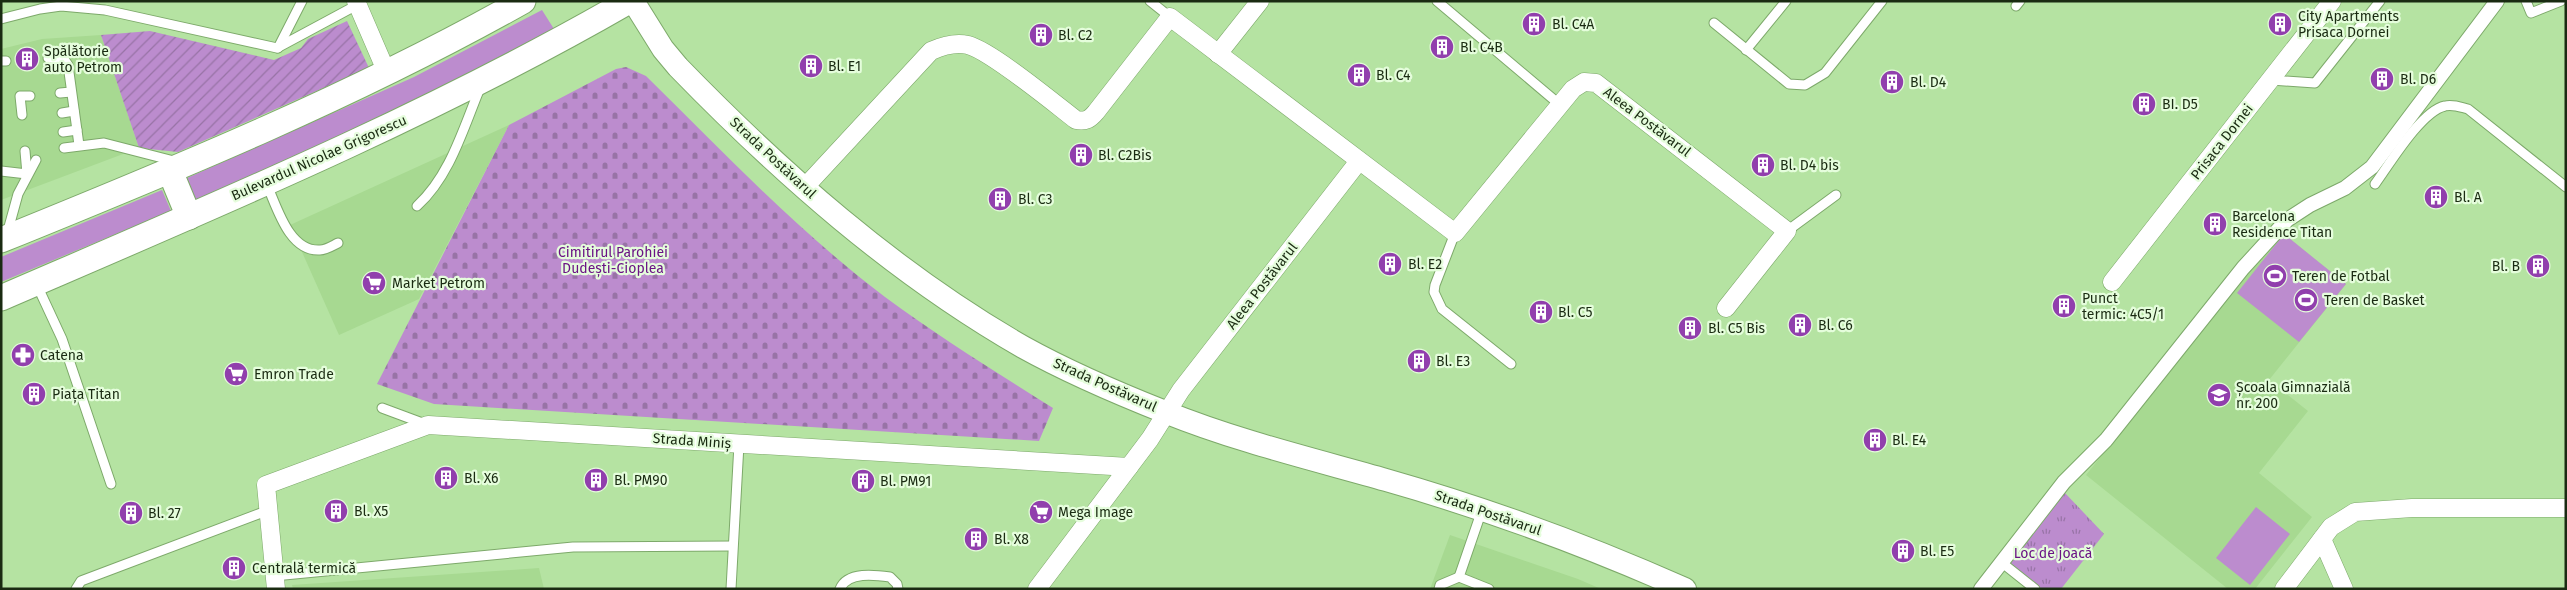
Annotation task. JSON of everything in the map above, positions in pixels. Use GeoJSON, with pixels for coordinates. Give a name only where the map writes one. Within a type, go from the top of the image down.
{"type":"FeatureCollection","features":[{"type":"Feature","properties":{"kind":"main road"},"geometry":{"type":"LineString","coordinates":[[4,239],[178,167],[387,73],[524,1]]}},
{"type":"Feature","properties":{"kind":"main road","name":"Bulevardul Nicolae Grigorescu"},"geometry":{"type":"LineString","coordinates":[[1,298],[377,133],[483,81],[629,1]]}},
{"type":"Feature","properties":{"kind":"main road"},"geometry":{"type":"LineString","coordinates":[[178,167],[189,216]]}},
{"type":"Feature","properties":{"kind":"street","name":"Strada Postăvarul"},"geometry":{"type":"LineString","coordinates":[[634,1],[659,43],[678,67],[805,188],[874,246],[991,328],[1081,376],[1166,413],[1245,441],[1386,480],[1482,510],[1608,556],[1685,589]]}},
{"type":"Feature","properties":{"kind":"street"},"geometry":{"type":"LineString","coordinates":[[1218,54],[1260,1]]}},
{"type":"Feature","properties":{"kind":"street","name":"Prisaca Dornei"},"geometry":{"type":"LineString","coordinates":[[2112,282],[2332,1]]}},
{"type":"Feature","properties":{"kind":"street"},"geometry":{"type":"LineString","coordinates":[[1981,589],[2064,482],[2106,440],[2243,268],[2287,220],[2310,205],[2344,188],[2372,166],[2497,1]]}},
{"type":"Feature","properties":{"kind":"street"},"geometry":{"type":"LineString","coordinates":[[356,3],[387,73]]}},
{"type":"Feature","properties":{"kind":"street"},"geometry":{"type":"LineString","coordinates":[[805,188],[930,51],[943,46],[969,46],[997,62],[1076,120],[1083,121],[1090,120],[1170,17],[1455,234]]}},
{"type":"Feature","properties":{"kind":"street","name":"Aleea Postăvarul"},"geometry":{"type":"LineString","coordinates":[[1455,234],[1559,104],[1584,82],[1596,82],[1787,231]]}},
{"type":"Feature","properties":{"kind":"street","name":"Aleea Postăvarul"},"geometry":{"type":"LineString","coordinates":[[1037,589],[1129,467],[1181,390],[1359,161]]}},
{"type":"Feature","properties":{"kind":"street"},"geometry":{"type":"LineString","coordinates":[[1726,308],[1787,231]]}},
{"type":"Feature","properties":{"kind":"street","name":"Strada Miniș"},"geometry":{"type":"LineString","coordinates":[[268,510],[266,485],[428,425],[1129,467]]}},
{"type":"Feature","properties":{"kind":"street"},"geometry":{"type":"LineString","coordinates":[[2284,589],[2322,539],[2342,518],[2355,512],[2372,509],[2566,508]]}},
{"type":"Feature","properties":{"kind":"street"},"geometry":{"type":"LineString","coordinates":[[268,510],[275,582]]}},
{"type":"Feature","properties":{"kind":"street"},"geometry":{"type":"LineString","coordinates":[[2322,539],[2344,589]]}},
{"type":"Feature","properties":{"kind":"lane"},"geometry":{"type":"LineString","coordinates":[[277,48],[302,1]]}},
{"type":"Feature","properties":{"kind":"lane"},"geometry":{"type":"LineString","coordinates":[[1150,1],[1170,17]]}},
{"type":"Feature","properties":{"kind":"lane"},"geometry":{"type":"LineString","coordinates":[[1437,1],[1559,104]]}},
{"type":"Feature","properties":{"kind":"lane"},"geometry":{"type":"LineString","coordinates":[[1746,50],[1786,1]]}},
{"type":"Feature","properties":{"kind":"lane"},"geometry":{"type":"LineString","coordinates":[[1714,24],[1789,84],[1805,85],[1825,73],[1882,1]]}},
{"type":"Feature","properties":{"kind":"lane"},"geometry":{"type":"LineString","coordinates":[[2271,80],[2315,83],[2380,1]]}},
{"type":"Feature","properties":{"kind":"lane"},"geometry":{"type":"LineString","coordinates":[[2526,1],[2530,13],[2561,1]]}},
{"type":"Feature","properties":{"kind":"lane"},"geometry":{"type":"LineString","coordinates":[[1,19],[40,9],[61,6],[105,10],[277,48],[356,3]]}},
{"type":"Feature","properties":{"kind":"lane"},"geometry":{"type":"LineString","coordinates":[[48,58],[64,59],[68,65],[79,145]]}},
{"type":"Feature","properties":{"kind":"lane"},"geometry":{"type":"LineString","coordinates":[[417,206],[428,195],[446,168],[483,81]]}},
{"type":"Feature","properties":{"kind":"lane"},"geometry":{"type":"LineString","coordinates":[[60,93],[71,92]]}},
{"type":"Feature","properties":{"kind":"lane"},"geometry":{"type":"LineString","coordinates":[[22,116],[20,96],[30,96]]}},
{"type":"Feature","properties":{"kind":"lane"},"geometry":{"type":"LineString","coordinates":[[2374,184],[2426,116],[2444,106],[2455,105],[2468,109],[2566,187]]}},
{"type":"Feature","properties":{"kind":"lane"},"geometry":{"type":"LineString","coordinates":[[62,113],[74,111]]}},
{"type":"Feature","properties":{"kind":"lane"},"geometry":{"type":"LineString","coordinates":[[63,132],[77,130]]}},
{"type":"Feature","properties":{"kind":"lane"},"geometry":{"type":"LineString","coordinates":[[64,148],[104,143],[178,167]]}},
{"type":"Feature","properties":{"kind":"lane"},"geometry":{"type":"LineString","coordinates":[[26,151],[27,174]]}},
{"type":"Feature","properties":{"kind":"lane"},"geometry":{"type":"LineString","coordinates":[[4,239],[18,194],[36,160]]}},
{"type":"Feature","properties":{"kind":"lane"},"geometry":{"type":"LineString","coordinates":[[1,171],[27,174]]}},
{"type":"Feature","properties":{"kind":"lane"},"geometry":{"type":"LineString","coordinates":[[266,182],[290,234],[301,245],[311,250],[322,250],[338,243]]}},
{"type":"Feature","properties":{"kind":"lane"},"geometry":{"type":"LineString","coordinates":[[1787,231],[1836,195]]}},
{"type":"Feature","properties":{"kind":"lane"},"geometry":{"type":"LineString","coordinates":[[1455,234],[1435,285],[1436,300],[1442,308],[1511,364]]}},
{"type":"Feature","properties":{"kind":"lane"},"geometry":{"type":"LineString","coordinates":[[36,283],[62,339],[111,484]]}},
{"type":"Feature","properties":{"kind":"lane"},"geometry":{"type":"LineString","coordinates":[[382,408],[428,425]]}},
{"type":"Feature","properties":{"kind":"lane"},"geometry":{"type":"LineString","coordinates":[[730,589],[738,444]]}},
{"type":"Feature","properties":{"kind":"lane"},"geometry":{"type":"LineString","coordinates":[[76,589],[81,580],[268,510]]}},
{"type":"Feature","properties":{"kind":"lane"},"geometry":{"type":"LineString","coordinates":[[1455,589],[1482,510]]}},
{"type":"Feature","properties":{"kind":"lane"},"geometry":{"type":"LineString","coordinates":[[275,582],[573,547],[732,546]]}},
{"type":"Feature","properties":{"kind":"lane"},"geometry":{"type":"LineString","coordinates":[[2001,562],[2035,589]]}},
{"type":"Feature","properties":{"kind":"lane"},"geometry":{"type":"LineString","coordinates":[[840,589],[842,584],[856,576],[873,575],[890,577],[897,584],[898,589]]}},
{"type":"Feature","properties":{"kind":"lane"},"geometry":{"type":"LineString","coordinates":[[1439,589],[1440,585],[1459,577],[1489,589]]}},
{"type":"Feature","properties":{"kind":"shaded area"},"geometry":{"type":"Polygon","coordinates":[[[101,35],[139,148],[1,200],[1,49],[42,39],[101,35]]]}},
{"type":"Feature","properties":{"kind":"shaded area"},"geometry":{"type":"Polygon","coordinates":[[[509,125],[419,299],[339,335],[290,225],[509,125]]]}},
{"type":"Feature","properties":{"kind":"shaded area","name":"Școala Gimnazială nr. 200"},"geometry":{"type":"Polygon","coordinates":[[[2281,232],[2346,284],[2269,380],[2308,411],[2259,473],[2312,517],[2255,589],[2228,589],[2086,475],[2281,232]]]}},
{"type":"Feature","properties":{"kind":"shaded area"},"geometry":{"type":"Polygon","coordinates":[[[1450,535],[1578,579],[1601,589],[1430,589],[1450,535]]]}},
{"type":"Feature","properties":{"kind":"shaded area"},"geometry":{"type":"Polygon","coordinates":[[[539,568],[544,589],[293,589],[292,585],[539,568]]]}},
{"type":"Feature","properties":{"kind":"green space"},"geometry":{"type":"Polygon","coordinates":[[[542,10],[554,29],[426,97],[196,202],[187,178],[414,77],[542,10]]]}},
{"type":"Feature","properties":{"kind":"green space"},"geometry":{"type":"Polygon","coordinates":[[[347,21],[369,68],[178,152],[139,148],[101,35],[150,31],[274,60],[301,48],[308,39],[347,21]]]}},
{"type":"Feature","properties":{"kind":"green space","name":"Cimitirul Parohiei Dudești-Cioplea"},"geometry":{"type":"Polygon","coordinates":[[[626,67],[646,76],[762,191],[853,272],[926,326],[1053,408],[1039,441],[434,404],[377,384],[509,125],[616,69],[626,67]]]}},
{"type":"Feature","properties":{"kind":"green space"},"geometry":{"type":"Polygon","coordinates":[[[162,190],[171,211],[1,282],[1,257],[162,190]]]}},
{"type":"Feature","properties":{"kind":"green space"},"geometry":{"type":"Polygon","coordinates":[[[2284,234],[2346,284],[2299,342],[2237,293],[2284,234]]]}},
{"type":"Feature","properties":{"kind":"green space","name":"Loc de joacă"},"geometry":{"type":"Polygon","coordinates":[[[2065,493],[2104,534],[2061,589],[2042,589],[2009,563],[2065,493]]]}},
{"type":"Feature","properties":{"kind":"green space"},"geometry":{"type":"Polygon","coordinates":[[[2256,507],[2290,534],[2250,585],[2216,558],[2256,507]]]}},
{"type":"Feature","properties":{"kind":"place","name":"Bl. C4A"},"geometry":{"type":"Point","coordinates":[1534,24]}},
{"type":"Feature","properties":{"kind":"place","name":"City Apartments Prisaca Dornei"},"geometry":{"type":"Point","coordinates":[2280,24]}},
{"type":"Feature","properties":{"kind":"place","name":"Bl. C2"},"geometry":{"type":"Point","coordinates":[1041,35]}},
{"type":"Feature","properties":{"kind":"place","name":"Bl. C4B"},"geometry":{"type":"Point","coordinates":[1442,47]}},
{"type":"Feature","properties":{"kind":"place","name":"Spălătorie auto Petrom"},"geometry":{"type":"Point","coordinates":[27,59]}},
{"type":"Feature","properties":{"kind":"place","name":"Bl. E1"},"geometry":{"type":"Point","coordinates":[811,66]}},
{"type":"Feature","properties":{"kind":"place","name":"Bl. C4"},"geometry":{"type":"Point","coordinates":[1359,75]}},
{"type":"Feature","properties":{"kind":"place","name":"Bl. D6"},"geometry":{"type":"Point","coordinates":[2382,79]}},
{"type":"Feature","properties":{"kind":"place","name":"Bl. D4"},"geometry":{"type":"Point","coordinates":[1892,82]}},
{"type":"Feature","properties":{"kind":"place","name":"BI. D5"},"geometry":{"type":"Point","coordinates":[2144,104]}},
{"type":"Feature","properties":{"kind":"place","name":"Bl. C2Bis"},"geometry":{"type":"Point","coordinates":[1081,155]}},
{"type":"Feature","properties":{"kind":"place","name":"Bl. D4 bis"},"geometry":{"type":"Point","coordinates":[1763,165]}},
{"type":"Feature","properties":{"kind":"place","name":"Bl. A"},"geometry":{"type":"Point","coordinates":[2436,197]}},
{"type":"Feature","properties":{"kind":"place","name":"Bl. C3"},"geometry":{"type":"Point","coordinates":[1000,199]}},
{"type":"Feature","properties":{"kind":"place","name":"Barcelona Residence Titan"},"geometry":{"type":"Point","coordinates":[2215,224]}},
{"type":"Feature","properties":{"kind":"place","name":"Bl. E2"},"geometry":{"type":"Point","coordinates":[1390,264]}},
{"type":"Feature","properties":{"kind":"place","name":"Bl. B"},"geometry":{"type":"Point","coordinates":[2538,266]}},
{"type":"Feature","properties":{"kind":"place","name":"Teren de Fotbal"},"geometry":{"type":"Point","coordinates":[2275,276]}},
{"type":"Feature","properties":{"kind":"place","name":"Market Petrom"},"geometry":{"type":"Point","coordinates":[374,283]}},
{"type":"Feature","properties":{"kind":"place","name":"Teren de Basket"},"geometry":{"type":"Point","coordinates":[2306,300]}},
{"type":"Feature","properties":{"kind":"place","name":"Punct termic: 4C5/1"},"geometry":{"type":"Point","coordinates":[2064,306]}},
{"type":"Feature","properties":{"kind":"place","name":"Bl. C5"},"geometry":{"type":"Point","coordinates":[1541,312]}},
{"type":"Feature","properties":{"kind":"place","name":"Bl. C6"},"geometry":{"type":"Point","coordinates":[1800,325]}},
{"type":"Feature","properties":{"kind":"place","name":"Bl. C5 Bis"},"geometry":{"type":"Point","coordinates":[1690,328]}},
{"type":"Feature","properties":{"kind":"place","name":"Catena"},"geometry":{"type":"Point","coordinates":[23,355]}},
{"type":"Feature","properties":{"kind":"place","name":"Bl. E3"},"geometry":{"type":"Point","coordinates":[1419,361]}},
{"type":"Feature","properties":{"kind":"place","name":"Emron Trade"},"geometry":{"type":"Point","coordinates":[236,374]}},
{"type":"Feature","properties":{"kind":"place","name":"Piața Titan"},"geometry":{"type":"Point","coordinates":[34,394]}},
{"type":"Feature","properties":{"kind":"place","name":"Școala Gimnazială nr. 200"},"geometry":{"type":"Point","coordinates":[2219,395]}},
{"type":"Feature","properties":{"kind":"place","name":"Bl. E4"},"geometry":{"type":"Point","coordinates":[1875,440]}},
{"type":"Feature","properties":{"kind":"place","name":"Bl. X6"},"geometry":{"type":"Point","coordinates":[446,478]}},
{"type":"Feature","properties":{"kind":"place","name":"Bl. PM90"},"geometry":{"type":"Point","coordinates":[596,480]}},
{"type":"Feature","properties":{"kind":"place","name":"Bl. PM91"},"geometry":{"type":"Point","coordinates":[863,481]}},
{"type":"Feature","properties":{"kind":"place","name":"Bl. X5"},"geometry":{"type":"Point","coordinates":[336,511]}},
{"type":"Feature","properties":{"kind":"place","name":"Mega Image"},"geometry":{"type":"Point","coordinates":[1041,512]}},
{"type":"Feature","properties":{"kind":"place","name":"Bl. 27"},"geometry":{"type":"Point","coordinates":[131,513]}},
{"type":"Feature","properties":{"kind":"place","name":"Bl. X8"},"geometry":{"type":"Point","coordinates":[976,539]}},
{"type":"Feature","properties":{"kind":"place","name":"Bl. E5"},"geometry":{"type":"Point","coordinates":[1903,551]}},
{"type":"Feature","properties":{"kind":"place","name":"Centrală termică"},"geometry":{"type":"Point","coordinates":[234,568]}}]}
